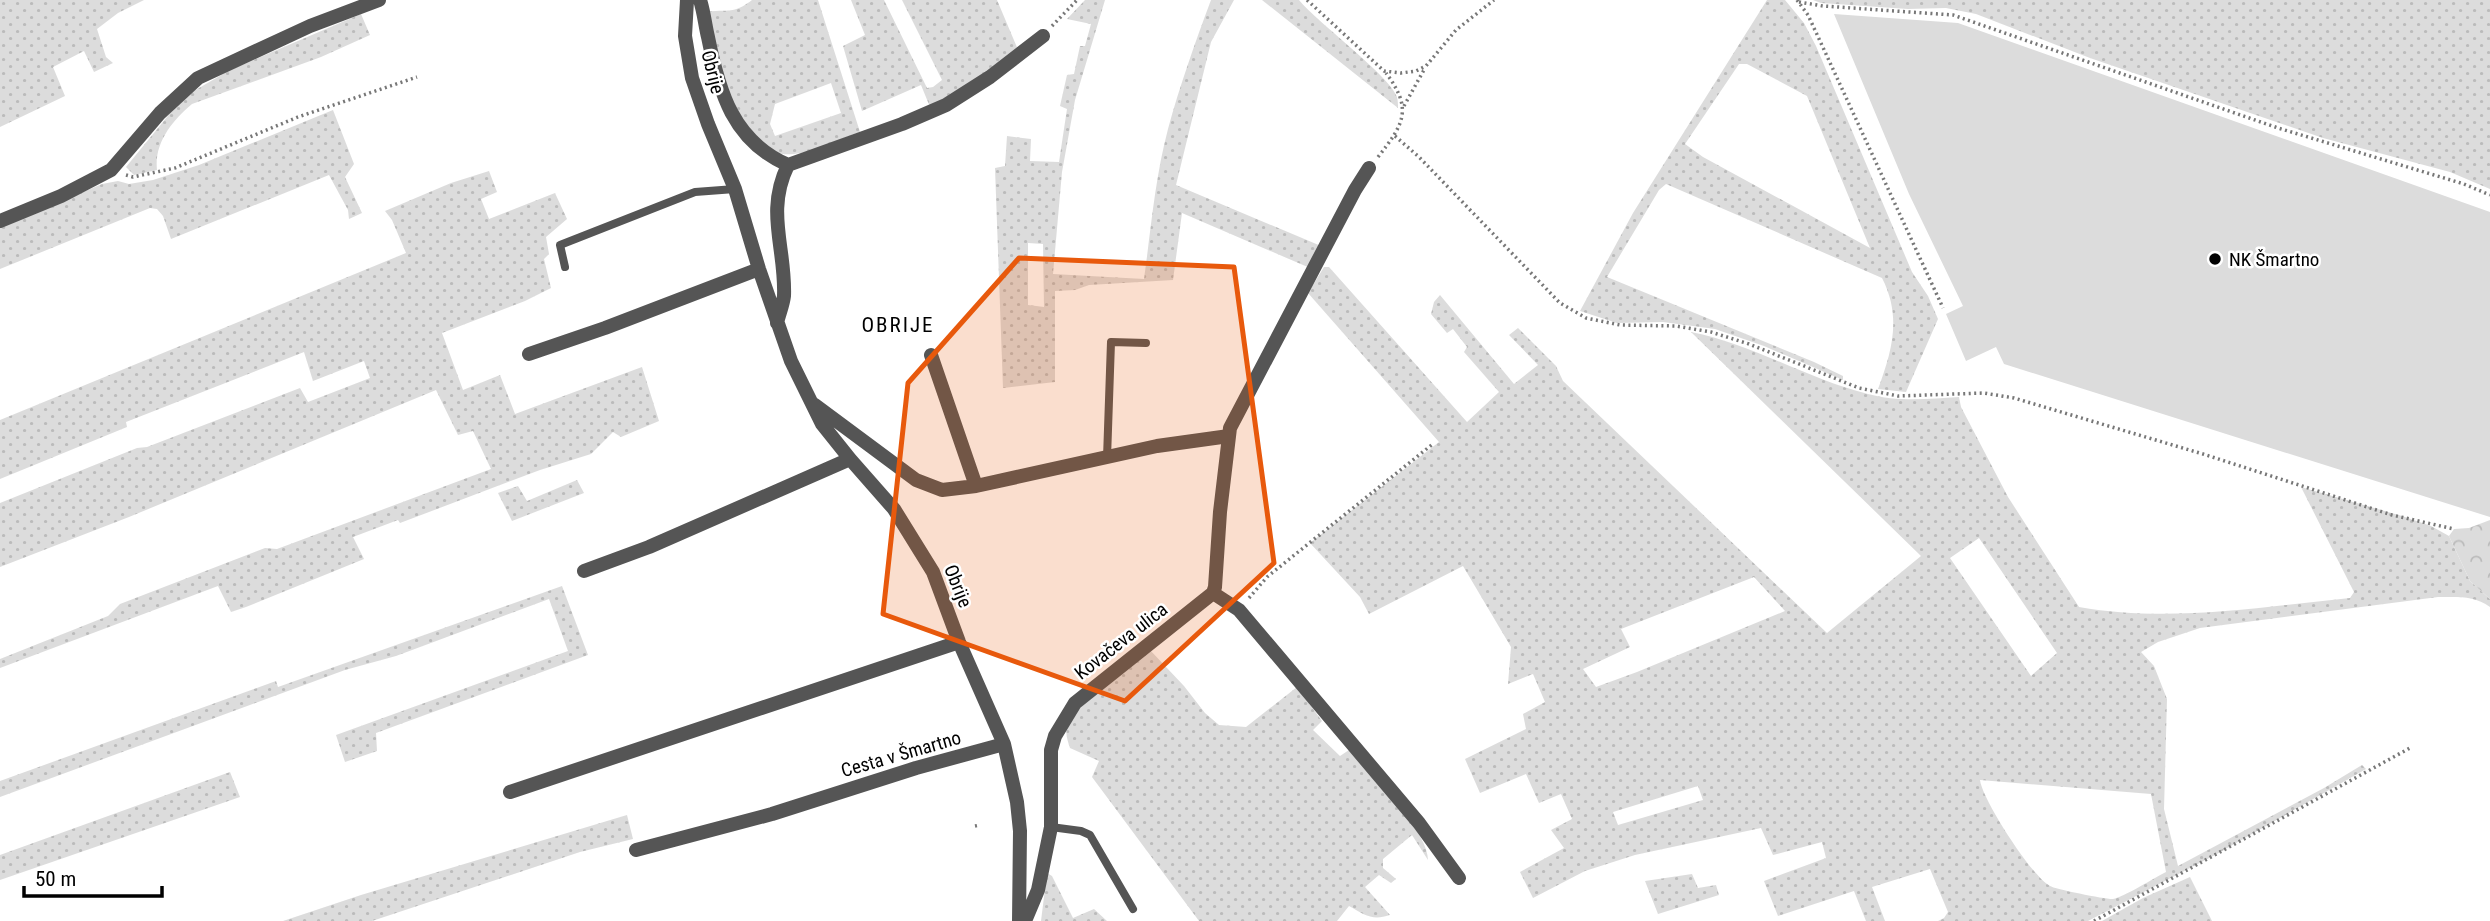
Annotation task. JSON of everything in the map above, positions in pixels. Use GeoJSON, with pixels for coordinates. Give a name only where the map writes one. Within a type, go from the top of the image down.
{"type":"FeatureCollection","features":[{"type":"Feature","properties":{"kind":"street"},"geometry":{"type":"LineString","coordinates":[[0,221],[61,197],[111,170],[160,113],[198,78],[310,26],[379,0]]}},
{"type":"Feature","properties":{"kind":"street","name":"Obrije"},"geometry":{"type":"LineString","coordinates":[[687,0],[685,36],[692,78],[735,188],[759,269],[791,361],[822,424],[894,509],[933,572],[959,642],[1003,744]]}},
{"type":"Feature","properties":{"kind":"street"},"geometry":{"type":"LineString","coordinates":[[700,0],[725,101],[733,119],[759,149],[788,165],[902,124],[946,105],[990,77],[1043,36]]}},
{"type":"Feature","properties":{"kind":"street"},"geometry":{"type":"LineString","coordinates":[[777,323],[784,298],[776,211],[780,181],[788,165]]}},
{"type":"Feature","properties":{"kind":"street"},"geometry":{"type":"LineString","coordinates":[[1369,168],[1230,428],[1213,593],[1239,610],[1419,823],[1459,878]]}},
{"type":"Feature","properties":{"kind":"street"},"geometry":{"type":"LineString","coordinates":[[529,354],[759,269]]}},
{"type":"Feature","properties":{"kind":"street"},"geometry":{"type":"LineString","coordinates":[[931,355],[976,486]]}},
{"type":"Feature","properties":{"kind":"street"},"geometry":{"type":"LineString","coordinates":[[814,405],[916,480],[942,490],[976,486],[1191,439],[1229,436]]}},
{"type":"Feature","properties":{"kind":"street"},"geometry":{"type":"LineString","coordinates":[[584,571],[660,542],[850,459]]}},
{"type":"Feature","properties":{"kind":"street","name":"Kovačeva ulica"},"geometry":{"type":"LineString","coordinates":[[1025,921],[1038,890],[1051,827],[1051,750],[1055,736],[1075,703],[1213,593]]}},
{"type":"Feature","properties":{"kind":"street"},"geometry":{"type":"LineString","coordinates":[[510,792],[959,642]]}},
{"type":"Feature","properties":{"kind":"street"},"geometry":{"type":"LineString","coordinates":[[1003,744],[1017,802],[1020,831],[1019,921]]}},
{"type":"Feature","properties":{"kind":"street","name":"Cesta v Šmartno"},"geometry":{"type":"LineString","coordinates":[[636,850],[772,814],[916,768],[1003,744]]}},
{"type":"Feature","properties":{"kind":"lane"},"geometry":{"type":"LineString","coordinates":[[565,267],[560,246],[695,192],[735,188]]}},
{"type":"Feature","properties":{"kind":"lane"},"geometry":{"type":"LineString","coordinates":[[1107,458],[1111,342],[1146,343]]}},
{"type":"Feature","properties":{"kind":"lane"},"geometry":{"type":"LineString","coordinates":[[1051,827],[1081,831],[1090,835],[1133,909]]}},
{"type":"Feature","properties":{"kind":"path"},"geometry":{"type":"LineString","coordinates":[[1043,36],[1077,0]]}},
{"type":"Feature","properties":{"kind":"path"},"geometry":{"type":"LineString","coordinates":[[1307,0],[1384,71],[1401,94],[1404,106]]}},
{"type":"Feature","properties":{"kind":"path"},"geometry":{"type":"LineString","coordinates":[[1369,168],[1395,136],[1404,106],[1426,66],[1456,30],[1493,0]]}},
{"type":"Feature","properties":{"kind":"path"},"geometry":{"type":"LineString","coordinates":[[1798,1],[1824,6],[1953,15],[2278,128],[2463,184],[2490,195]]}},
{"type":"Feature","properties":{"kind":"path"},"geometry":{"type":"LineString","coordinates":[[1798,1],[1808,15],[1943,308]]}},
{"type":"Feature","properties":{"kind":"path"},"geometry":{"type":"LineString","coordinates":[[1384,71],[1401,74],[1426,66]]}},
{"type":"Feature","properties":{"kind":"path"},"geometry":{"type":"LineString","coordinates":[[111,170],[133,177],[175,168],[298,117],[417,76]]}},
{"type":"Feature","properties":{"kind":"path"},"geometry":{"type":"LineString","coordinates":[[1395,136],[1419,157],[1560,303],[1586,318],[1620,325],[1676,326],[1711,332],[1749,344],[1859,388],[1898,396],[1984,393],[2014,398],[2203,454],[2392,515],[2454,529]]}},
{"type":"Feature","properties":{"kind":"path"},"geometry":{"type":"LineString","coordinates":[[1239,610],[1267,577],[1434,443]]}},
{"type":"Feature","properties":{"kind":"path"},"geometry":{"type":"LineString","coordinates":[[2094,921],[2410,748]]}},
{"type":"Feature","properties":{"kind":"highlighted area"},"geometry":{"type":"Polygon","coordinates":[[[1019,258],[1234,267],[1274,563],[1125,701],[883,614],[908,383],[1019,258]]]}},
{"type":"Feature","properties":{"kind":"green space"},"geometry":{"type":"Polygon","coordinates":[[[0,0],[144,0],[118,13],[97,29],[106,57],[113,63],[94,72],[84,51],[53,67],[65,96],[0,127],[0,0]]]}},
{"type":"Feature","properties":{"kind":"green space"},"geometry":{"type":"Polygon","coordinates":[[[752,0],[818,0],[860,132],[819,148],[794,154],[773,151],[755,141],[730,102],[706,12],[734,10],[752,0]],[[831,83],[775,104],[770,124],[775,136],[841,113],[831,83]]]}},
{"type":"Feature","properties":{"kind":"green space"},"geometry":{"type":"Polygon","coordinates":[[[851,0],[884,0],[927,88],[942,80],[902,0],[997,0],[1019,52],[930,107],[921,85],[862,111],[843,46],[865,35],[851,0]]]}},
{"type":"Feature","properties":{"kind":"green space"},"geometry":{"type":"Polygon","coordinates":[[[1085,0],[1105,0],[1075,100],[1062,172],[1053,274],[1144,279],[1164,147],[1183,80],[1211,0],[1234,0],[1211,42],[1176,185],[1321,246],[1310,268],[1182,213],[1173,280],[1089,285],[1075,290],[1055,291],[1055,382],[1003,388],[995,168],[1005,166],[1007,136],[1031,139],[1030,161],[1059,162],[1067,109],[1060,106],[1067,75],[1074,74],[1080,46],[1085,46],[1091,24],[1067,19],[1085,0]],[[1028,243],[1028,305],[1044,307],[1043,244],[1028,243]]]}},
{"type":"Feature","properties":{"kind":"green space"},"geometry":{"type":"Polygon","coordinates":[[[1262,0],[1299,0],[1392,88],[1397,97],[1398,108],[1262,0]]]}},
{"type":"Feature","properties":{"kind":"green space"},"geometry":{"type":"Polygon","coordinates":[[[1767,0],[1785,0],[1804,23],[1816,46],[1912,272],[1928,296],[1938,319],[1906,392],[1878,389],[1893,334],[1892,306],[1882,278],[1666,184],[1659,190],[1607,277],[1814,362],[1843,376],[1843,380],[1764,346],[1715,329],[1663,322],[1617,323],[1580,311],[1633,213],[1767,0]],[[1739,64],[1685,144],[1703,157],[1870,248],[1807,96],[1747,64],[1739,64]]]}},
{"type":"Feature","properties":{"kind":"green space"},"geometry":{"type":"Polygon","coordinates":[[[1813,0],[2490,0],[2490,189],[2450,172],[2323,138],[2090,58],[1976,14],[1946,8],[1908,9],[1821,3],[1813,0]]]}},
{"type":"Feature","properties":{"kind":"green space"},"geometry":{"type":"Polygon","coordinates":[[[361,14],[370,35],[321,57],[192,104],[161,142],[157,170],[134,175],[126,167],[176,106],[192,92],[230,70],[361,14]]]}},
{"type":"Feature","properties":{"kind":"green space","name":"NK Šmartno"},"geometry":{"type":"Polygon","coordinates":[[[1834,14],[1958,23],[2490,212],[2490,517],[2004,364],[1996,347],[1966,361],[1946,314],[1963,306],[1909,194],[1834,14]]]}},
{"type":"Feature","properties":{"kind":"green space"},"geometry":{"type":"Polygon","coordinates":[[[333,110],[354,164],[345,177],[362,213],[349,219],[348,210],[329,175],[171,239],[163,216],[157,209],[150,208],[0,269],[0,227],[102,184],[118,181],[129,184],[153,180],[199,165],[333,110]]]}},
{"type":"Feature","properties":{"kind":"green space"},"geometry":{"type":"Polygon","coordinates":[[[489,171],[497,192],[481,199],[489,219],[555,193],[567,219],[546,237],[549,254],[544,259],[551,288],[442,333],[463,390],[500,375],[515,414],[642,367],[659,421],[621,437],[613,432],[591,454],[540,470],[400,523],[398,520],[353,537],[364,559],[246,607],[231,612],[218,586],[0,668],[0,659],[108,616],[120,604],[265,548],[277,549],[491,469],[473,431],[458,435],[436,390],[129,517],[0,567],[0,503],[137,448],[147,447],[300,388],[308,402],[370,378],[364,361],[313,381],[304,352],[126,422],[127,427],[0,479],[0,420],[406,253],[392,220],[385,211],[451,183],[489,171]]]}},
{"type":"Feature","properties":{"kind":"green space"},"geometry":{"type":"Polygon","coordinates":[[[1324,267],[1329,267],[1467,422],[1499,392],[1464,352],[1467,347],[1453,329],[1447,333],[1431,314],[1434,302],[1440,295],[1514,384],[1538,365],[1509,335],[1518,328],[1556,366],[1563,381],[1827,633],[1921,556],[1691,332],[1714,337],[1845,388],[1879,397],[1959,397],[1961,407],[2008,497],[2079,607],[2113,612],[2181,614],[2350,598],[2354,592],[2301,487],[2402,516],[2431,526],[2449,536],[2470,581],[2490,599],[2490,607],[2472,599],[2438,597],[2200,628],[2158,642],[2141,652],[2154,666],[2167,699],[2164,809],[2178,866],[2362,765],[2366,769],[2215,855],[2088,921],[1938,921],[1948,912],[1930,869],[1872,887],[1885,921],[1866,921],[1854,891],[1778,916],[1764,881],[1826,858],[1822,842],[1773,855],[1761,828],[1635,855],[1585,871],[1533,898],[1520,872],[1564,848],[1551,830],[1572,819],[1561,794],[1539,803],[1526,774],[1480,793],[1465,759],[1526,729],[1523,714],[1545,702],[1533,674],[1508,684],[1511,647],[1463,566],[1369,614],[1360,597],[1310,543],[1439,442],[1308,293],[1324,267]],[[1979,538],[1950,558],[2031,676],[2057,653],[1979,538]],[[1754,577],[1621,629],[1630,647],[1583,669],[1596,687],[1785,611],[1754,577]],[[1980,780],[1983,790],[2020,854],[2050,886],[2113,899],[2166,872],[2151,794],[1980,780]],[[1698,786],[1613,812],[1618,825],[1703,800],[1698,786]]]}},
{"type":"Feature","properties":{"kind":"green space"},"geometry":{"type":"Polygon","coordinates":[[[577,480],[584,493],[512,521],[498,493],[518,486],[527,501],[577,480]]]}},
{"type":"Feature","properties":{"kind":"green space"},"geometry":{"type":"Polygon","coordinates":[[[2490,520],[2490,599],[2470,581],[2449,536],[2454,529],[2469,528],[2490,520]]]}},
{"type":"Feature","properties":{"kind":"green space"},"geometry":{"type":"Polygon","coordinates":[[[562,586],[588,655],[376,733],[377,751],[345,762],[336,735],[568,651],[549,599],[396,656],[345,670],[0,797],[0,781],[276,681],[278,687],[562,586]]]}},
{"type":"Feature","properties":{"kind":"green space"},"geometry":{"type":"Polygon","coordinates":[[[1149,649],[1205,713],[1219,725],[1246,727],[1297,687],[1322,721],[1313,730],[1340,756],[1349,750],[1409,818],[1425,848],[1428,860],[1412,835],[1383,859],[1383,868],[1396,879],[1391,883],[1379,875],[1365,887],[1390,915],[1373,917],[1349,906],[1337,921],[1199,921],[1092,777],[1099,761],[1070,748],[1067,738],[1067,727],[1072,717],[1091,695],[1149,649]]]}},
{"type":"Feature","properties":{"kind":"green space"},"geometry":{"type":"Polygon","coordinates":[[[230,772],[240,797],[0,880],[0,855],[230,772]]]}},
{"type":"Feature","properties":{"kind":"green space"},"geometry":{"type":"Polygon","coordinates":[[[627,815],[633,839],[580,852],[372,921],[283,921],[361,895],[627,815]]]}},
{"type":"Feature","properties":{"kind":"green space"},"geometry":{"type":"Polygon","coordinates":[[[1047,873],[1052,876],[1073,918],[1094,909],[1107,921],[1041,921],[1047,873]]]}},
{"type":"Feature","properties":{"kind":"green space"},"geometry":{"type":"Polygon","coordinates":[[[1692,874],[1698,888],[1716,885],[1719,895],[1658,914],[1645,881],[1692,874]]]}},
{"type":"Feature","properties":{"kind":"green space"},"geometry":{"type":"Polygon","coordinates":[[[2190,877],[2212,921],[2102,921],[2143,898],[2190,877]]]}},
{"type":"Feature","properties":{"kind":"place","name":"NK Šmartno"},"geometry":{"type":"Point","coordinates":[2215,259]}},
{"type":"Feature","properties":{"kind":"district","name":"OBRIJE"},"geometry":{"type":"Point","coordinates":[898,325]}}]}
